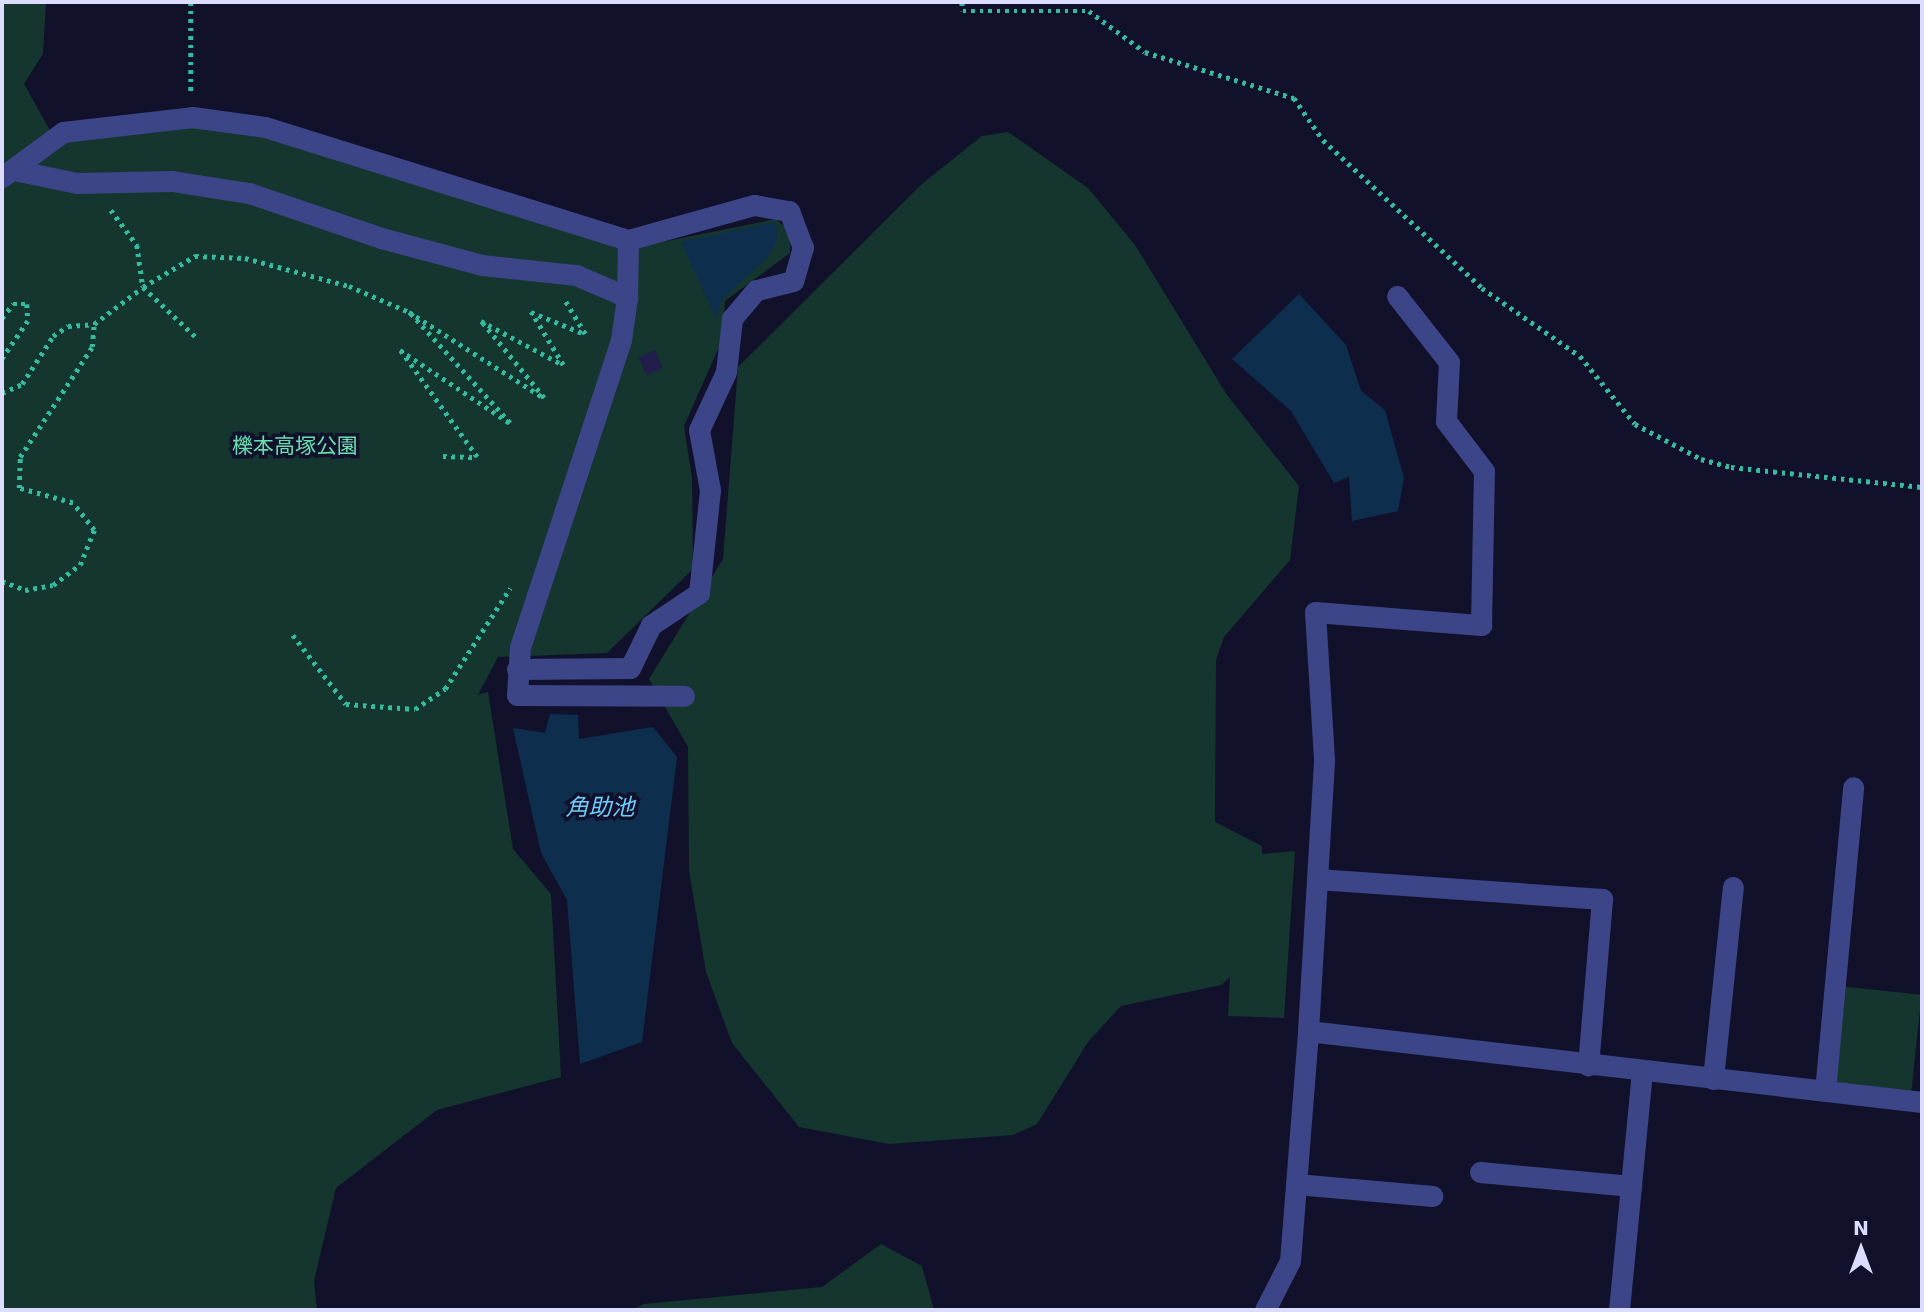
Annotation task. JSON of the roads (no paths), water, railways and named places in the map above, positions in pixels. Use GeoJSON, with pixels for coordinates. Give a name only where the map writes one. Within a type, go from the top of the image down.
{"type":"FeatureCollection","features":[{"type":"Feature","properties":{"kind":"street"},"geometry":{"type":"LineString","coordinates":[[8,173],[63,132],[192,117],[265,127],[628,240],[754,205],[789,211],[803,247],[793,281],[756,290],[733,319],[726,372],[699,430],[710,490],[698,593],[650,625],[630,668],[517,669]]}},
{"type":"Feature","properties":{"kind":"street"},"geometry":{"type":"LineString","coordinates":[[8,173],[77,183],[172,181],[249,193],[482,265],[567,272],[627,297]]}},
{"type":"Feature","properties":{"kind":"street"},"geometry":{"type":"LineString","coordinates":[[628,240],[627,297],[621,340],[565,501],[517,669],[517,695],[684,696]]}},
{"type":"Feature","properties":{"kind":"street"},"geometry":{"type":"LineString","coordinates":[[1273,1310],[1265,1310],[1290,1261],[1308,1031],[1324,759],[1315,612],[1481,625],[1484,471],[1446,421],[1449,362],[1397,296]]}},
{"type":"Feature","properties":{"kind":"street"},"geometry":{"type":"LineString","coordinates":[[1825,1091],[1853,787]]}},
{"type":"Feature","properties":{"kind":"street"},"geometry":{"type":"LineString","coordinates":[[1317,879],[1602,899],[1588,1065]]}},
{"type":"Feature","properties":{"kind":"street"},"geometry":{"type":"LineString","coordinates":[[1713,1079],[1733,887]]}},
{"type":"Feature","properties":{"kind":"street"},"geometry":{"type":"LineString","coordinates":[[1308,1031],[1922,1102]]}},
{"type":"Feature","properties":{"kind":"street"},"geometry":{"type":"LineString","coordinates":[[1619,1310],[1642,1070]]}},
{"type":"Feature","properties":{"kind":"street"},"geometry":{"type":"LineString","coordinates":[[1479,1172],[1631,1186]]}},
{"type":"Feature","properties":{"kind":"street"},"geometry":{"type":"LineString","coordinates":[[1296,1184],[1432,1196]]}},
{"type":"Feature","properties":{"kind":"water"},"geometry":{"type":"Polygon","coordinates":[[[776,222],[777,241],[769,256],[722,299],[716,318],[681,242],[776,222]]]}},
{"type":"Feature","properties":{"kind":"water"},"geometry":{"type":"Polygon","coordinates":[[[1299,294],[1346,345],[1361,391],[1385,410],[1404,478],[1398,511],[1352,521],[1349,477],[1334,483],[1291,411],[1232,359],[1299,294]]]}},
{"type":"Feature","properties":{"kind":"water","name":"角助池"},"geometry":{"type":"Polygon","coordinates":[[[550,714],[578,715],[579,739],[653,727],[677,757],[642,1042],[580,1064],[567,900],[541,853],[513,728],[545,733],[550,714]]]}},
{"type":"Feature","properties":{"kind":"park label","name":"櫟本高塚公園"},"geometry":{"type":"Point","coordinates":[295,446]}}]}
